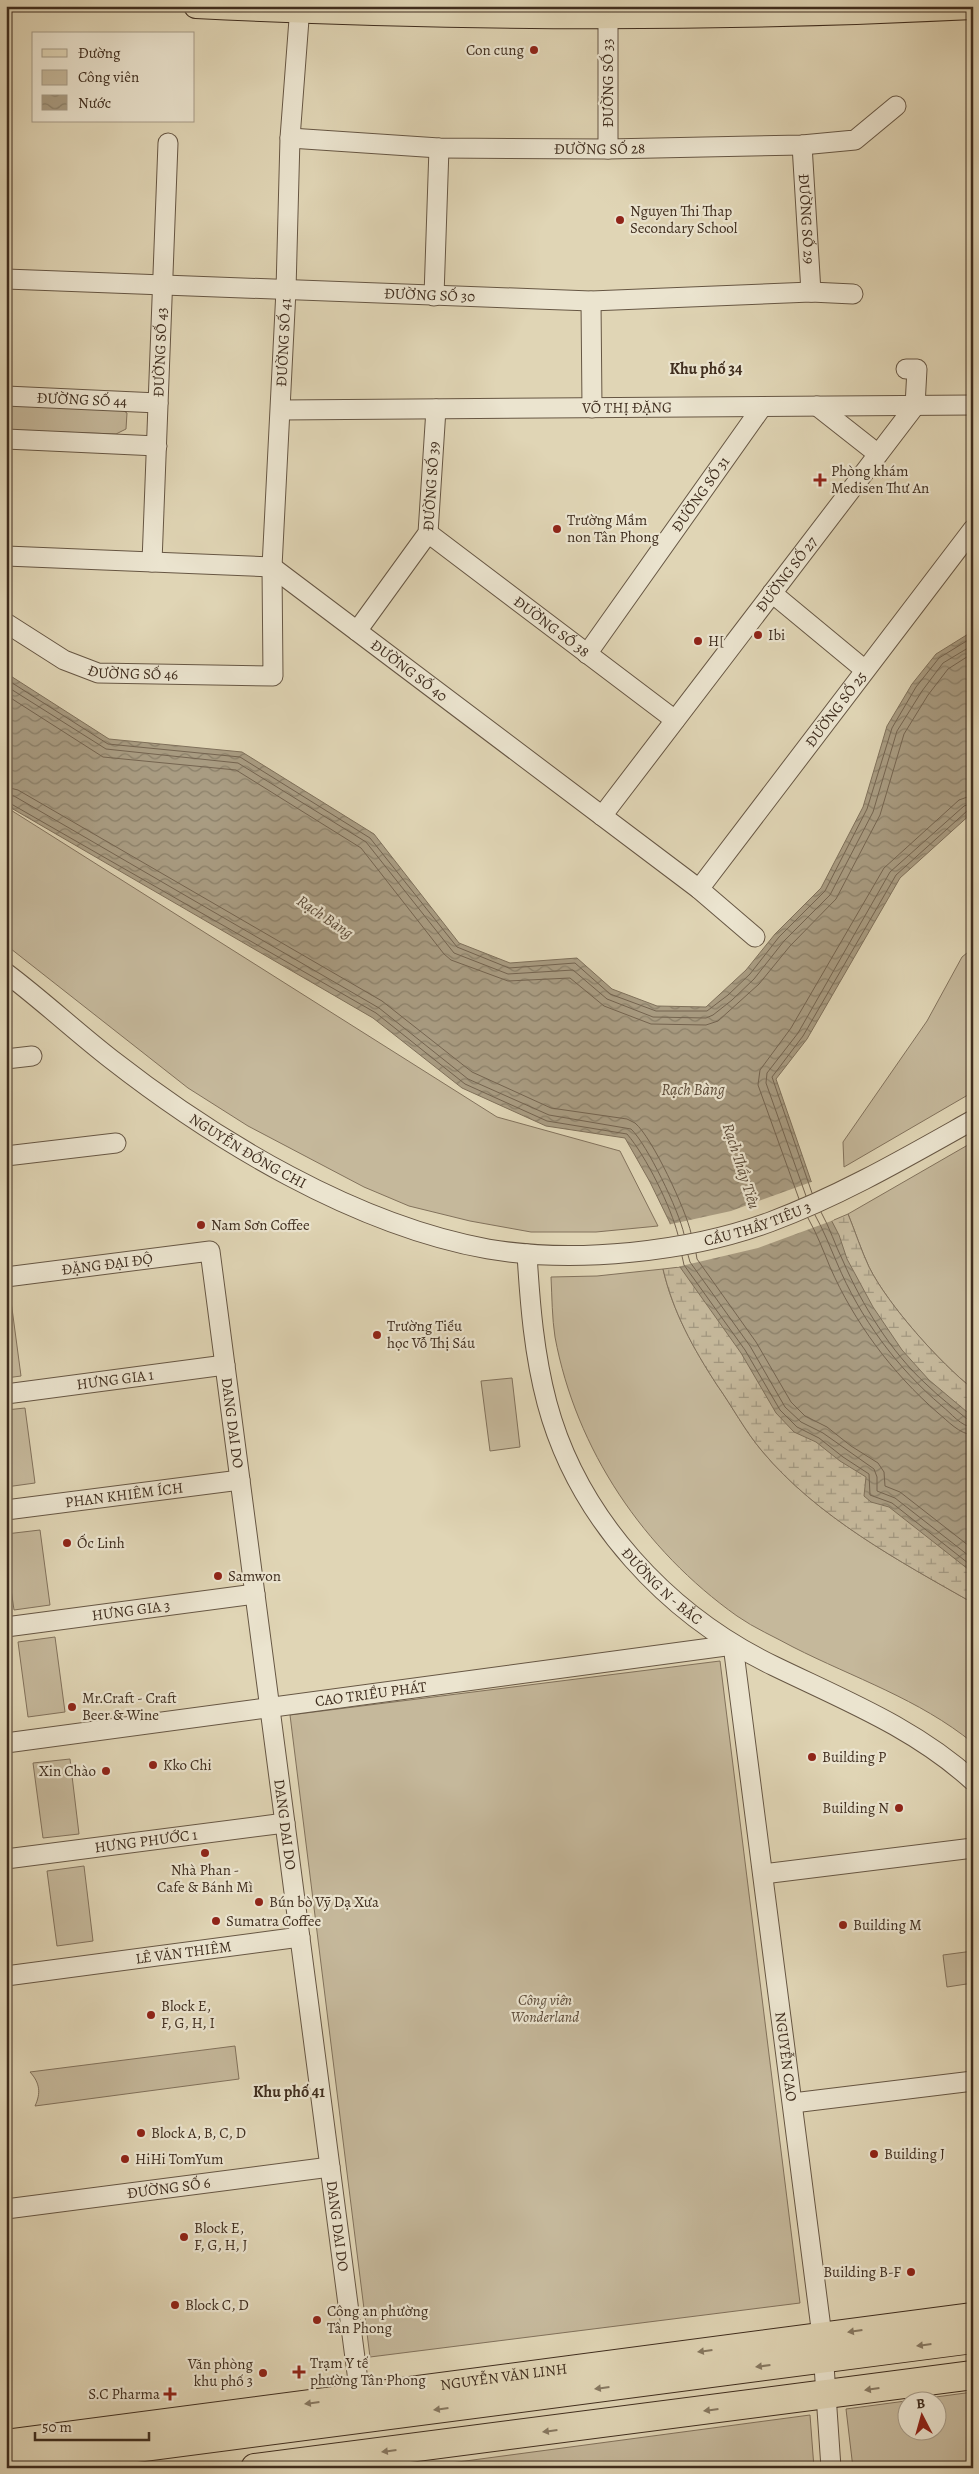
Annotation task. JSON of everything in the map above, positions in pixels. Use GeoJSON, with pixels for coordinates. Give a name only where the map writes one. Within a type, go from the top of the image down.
{"type":"FeatureCollection","features":[{"type":"Feature","properties":{"kind":"highway","name":"NGUYỄN VĂN LINH"},"geometry":{"type":"LineString","coordinates":[[6,2465],[133,2437],[823,2347],[973,2339]]}},
{"type":"Feature","properties":{"kind":"highway"},"geometry":{"type":"LineString","coordinates":[[255,2468],[973,2375]]}},
{"type":"Feature","properties":{"kind":"main road"},"geometry":{"type":"LineString","coordinates":[[196,6],[608,17],[705,11],[973,7]]}},
{"type":"Feature","properties":{"kind":"main road","name":"NGUYỄN VĂN LINH"},"geometry":{"type":"LineString","coordinates":[[823,2347],[973,2315]]}},
{"type":"Feature","properties":{"kind":"main road","name":"NGUYỄN VĂN LINH"},"geometry":{"type":"LineString","coordinates":[[6,2442],[133,2437]]}},
{"type":"Feature","properties":{"kind":"street","name":"ĐƯỜNG SỐ 41"},"geometry":{"type":"LineString","coordinates":[[273,676],[272,567],[286,290],[290,138],[300,9]]}},
{"type":"Feature","properties":{"kind":"street","name":"ĐƯỜNG SỐ 33"},"geometry":{"type":"LineString","coordinates":[[608,17],[608,149]]}},
{"type":"Feature","properties":{"kind":"street","name":"ĐƯỜNG SỐ 28"},"geometry":{"type":"LineString","coordinates":[[290,138],[439,148],[608,149],[802,145],[855,140],[896,106]]}},
{"type":"Feature","properties":{"kind":"street","name":"ĐƯỜNG SỐ 43"},"geometry":{"type":"LineString","coordinates":[[152,562],[168,143]]}},
{"type":"Feature","properties":{"kind":"street","name":"ĐƯỜNG SỐ 29"},"geometry":{"type":"LineString","coordinates":[[802,145],[811,292]]}},
{"type":"Feature","properties":{"kind":"street"},"geometry":{"type":"LineString","coordinates":[[434,296],[439,148]]}},
{"type":"Feature","properties":{"kind":"street","name":"ĐƯỜNG SỐ 30"},"geometry":{"type":"LineString","coordinates":[[6,279],[591,301],[811,292],[853,294]]}},
{"type":"Feature","properties":{"kind":"street"},"geometry":{"type":"LineString","coordinates":[[591,301],[592,408]]}},
{"type":"Feature","properties":{"kind":"street"},"geometry":{"type":"LineString","coordinates":[[906,370],[917,369],[915,406]]}},
{"type":"Feature","properties":{"kind":"street","name":"ĐƯỜNG SỐ 44"},"geometry":{"type":"LineString","coordinates":[[6,396],[158,403]]}},
{"type":"Feature","properties":{"kind":"street","name":"VÕ THỊ ĐẶNG"},"geometry":{"type":"LineString","coordinates":[[280,410],[973,405]]}},
{"type":"Feature","properties":{"kind":"street"},"geometry":{"type":"LineString","coordinates":[[817,406],[878,454]]}},
{"type":"Feature","properties":{"kind":"street","name":"ĐƯỜNG SỐ 27"},"geometry":{"type":"LineString","coordinates":[[602,816],[915,406]]}},
{"type":"Feature","properties":{"kind":"street","name":"ĐƯỜNG SỐ 31"},"geometry":{"type":"LineString","coordinates":[[587,654],[762,407]]}},
{"type":"Feature","properties":{"kind":"street","name":"ĐƯỜNG SỐ 39"},"geometry":{"type":"LineString","coordinates":[[357,631],[428,533],[436,409]]}},
{"type":"Feature","properties":{"kind":"street"},"geometry":{"type":"LineString","coordinates":[[6,439],[157,446]]}},
{"type":"Feature","properties":{"kind":"street","name":"ĐƯỜNG SỐ 25"},"geometry":{"type":"LineString","coordinates":[[699,889],[973,528]]}},
{"type":"Feature","properties":{"kind":"street","name":"ĐƯỜNG SỐ 38"},"geometry":{"type":"LineString","coordinates":[[428,533],[675,720]]}},
{"type":"Feature","properties":{"kind":"street"},"geometry":{"type":"LineString","coordinates":[[6,556],[272,567]]}},
{"type":"Feature","properties":{"kind":"street","name":"ĐƯỜNG SỐ 40"},"geometry":{"type":"LineString","coordinates":[[272,567],[699,889],[755,937]]}},
{"type":"Feature","properties":{"kind":"street"},"geometry":{"type":"LineString","coordinates":[[772,593],[865,670]]}},
{"type":"Feature","properties":{"kind":"street","name":"ĐƯỜNG SỐ 46"},"geometry":{"type":"LineString","coordinates":[[6,623],[64,660],[98,673],[273,676]]}},
{"type":"Feature","properties":{"kind":"street","name":"NGUYỄN ĐỔNG CHI"},"geometry":{"type":"LineString","coordinates":[[6,973],[111,1059],[215,1130],[339,1201],[392,1222],[444,1239],[489,1249],[527,1254],[597,1254]]}},
{"type":"Feature","properties":{"kind":"street"},"geometry":{"type":"LineString","coordinates":[[6,1059],[32,1056]]}},
{"type":"Feature","properties":{"kind":"street","name":"CẦU THẦY TIÊU 3"},"geometry":{"type":"LineString","coordinates":[[597,1254],[680,1245],[741,1231],[828,1198],[973,1120]]}},
{"type":"Feature","properties":{"kind":"street"},"geometry":{"type":"LineString","coordinates":[[6,1156],[116,1143]]}},
{"type":"Feature","properties":{"kind":"street","name":"DANG DAI DO"},"geometry":{"type":"LineString","coordinates":[[6,1278],[210,1251],[362,2408]]}},
{"type":"Feature","properties":{"kind":"street","name":"ĐƯỜNG N - BẮC"},"geometry":{"type":"LineString","coordinates":[[527,1254],[531,1313],[548,1404],[582,1490],[605,1527],[630,1558],[664,1591],[733,1645],[882,1717],[923,1741],[973,1781]]}},
{"type":"Feature","properties":{"kind":"street","name":"HƯNG GIA 1"},"geometry":{"type":"LineString","coordinates":[[6,1394],[225,1366]]}},
{"type":"Feature","properties":{"kind":"street","name":"PHAN KHIÊM ÍCH"},"geometry":{"type":"LineString","coordinates":[[6,1510],[240,1480]]}},
{"type":"Feature","properties":{"kind":"street","name":"HƯNG GIA 3"},"geometry":{"type":"LineString","coordinates":[[6,1627],[255,1594]]}},
{"type":"Feature","properties":{"kind":"street","name":"CAO TRIỀU PHÁT"},"geometry":{"type":"LineString","coordinates":[[6,1742],[733,1645]]}},
{"type":"Feature","properties":{"kind":"street","name":"NGUYỄN CAO"},"geometry":{"type":"LineString","coordinates":[[733,1645],[823,2347],[831,2468]]}},
{"type":"Feature","properties":{"kind":"street","name":"HƯNG PHƯỚC 1"},"geometry":{"type":"LineString","coordinates":[[6,1859],[285,1823]]}},
{"type":"Feature","properties":{"kind":"street"},"geometry":{"type":"LineString","coordinates":[[763,1874],[973,1848]]}},
{"type":"Feature","properties":{"kind":"street","name":"LÊ VĂN THIÊM"},"geometry":{"type":"LineString","coordinates":[[6,1976],[300,1937]]}},
{"type":"Feature","properties":{"kind":"street"},"geometry":{"type":"LineString","coordinates":[[793,2103],[973,2081]]}},
{"type":"Feature","properties":{"kind":"street","name":"ĐƯỜNG SỐ 6"},"geometry":{"type":"LineString","coordinates":[[6,2209],[330,2167]]}},
{"type":"Feature","properties":{"kind":"green space"},"geometry":{"type":"Polygon","coordinates":[[[6,401],[116,406],[127,413],[126,429],[116,434],[6,430],[6,401]]]}},
{"type":"Feature","properties":{"kind":"green space"},"geometry":{"type":"Polygon","coordinates":[[[6,807],[497,1117],[620,1151],[658,1226],[596,1232],[531,1232],[470,1221],[409,1206],[364,1187],[248,1126],[188,1088],[6,945],[6,807]]]}},
{"type":"Feature","properties":{"kind":"green space"},"geometry":{"type":"Polygon","coordinates":[[[973,948],[973,1092],[844,1167],[843,1142],[927,1021],[962,957],[973,948]]]}},
{"type":"Feature","properties":{"kind":"green space"},"geometry":{"type":"Polygon","coordinates":[[[973,1142],[973,1389],[931,1349],[889,1298],[869,1267],[848,1214],[973,1142]]]}},
{"type":"Feature","properties":{"kind":"green space"},"geometry":{"type":"Polygon","coordinates":[[[848,1214],[869,1267],[889,1298],[916,1333],[973,1389],[973,1446],[808,1231],[848,1214]]]}},
{"type":"Feature","properties":{"kind":"green space"},"geometry":{"type":"Polygon","coordinates":[[[680,1267],[973,1527],[973,1603],[888,1554],[833,1517],[784,1475],[762,1451],[708,1371],[678,1315],[663,1269],[680,1267]]]}},
{"type":"Feature","properties":{"kind":"green space"},"geometry":{"type":"Polygon","coordinates":[[[663,1269],[678,1315],[700,1357],[750,1435],[784,1475],[808,1497],[860,1536],[973,1603],[973,1743],[931,1714],[908,1701],[793,1647],[737,1616],[703,1590],[672,1560],[644,1529],[619,1494],[597,1458],[579,1419],[565,1379],[555,1337],[551,1277],[597,1276],[663,1269]]]}},
{"type":"Feature","properties":{"kind":"green space"},"geometry":{"type":"Polygon","coordinates":[[[11,1301],[21,1376],[6,1378],[6,1302],[11,1301]]]}},
{"type":"Feature","properties":{"kind":"green space"},"geometry":{"type":"Polygon","coordinates":[[[512,1378],[520,1447],[490,1451],[481,1381],[512,1378]]]}},
{"type":"Feature","properties":{"kind":"green space"},"geometry":{"type":"Polygon","coordinates":[[[25,1408],[35,1483],[6,1487],[6,1410],[25,1408]]]}},
{"type":"Feature","properties":{"kind":"green space"},"geometry":{"type":"Polygon","coordinates":[[[40,1530],[50,1605],[14,1610],[6,1554],[6,1534],[40,1530]]]}},
{"type":"Feature","properties":{"kind":"green space"},"geometry":{"type":"Polygon","coordinates":[[[55,1637],[65,1712],[28,1717],[18,1642],[55,1637]]]}},
{"type":"Feature","properties":{"kind":"green space","name":"Công viên Wonderland"},"geometry":{"type":"Polygon","coordinates":[[[720,1661],[800,2303],[370,2357],[290,1715],[720,1661]]]}},
{"type":"Feature","properties":{"kind":"green space"},"geometry":{"type":"Polygon","coordinates":[[[70,1759],[79,1834],[43,1838],[33,1763],[70,1759]]]}},
{"type":"Feature","properties":{"kind":"green space"},"geometry":{"type":"Polygon","coordinates":[[[84,1866],[93,1941],[57,1946],[47,1871],[84,1866]]]}},
{"type":"Feature","properties":{"kind":"green space"},"geometry":{"type":"Polygon","coordinates":[[[973,1951],[973,1983],[947,1987],[943,1955],[973,1951]]]}},
{"type":"Feature","properties":{"kind":"green space"},"geometry":{"type":"Polygon","coordinates":[[[235,2046],[239,2079],[35,2106],[38,2088],[36,2080],[30,2072],[235,2046]]]}},
{"type":"Feature","properties":{"kind":"green space"},"geometry":{"type":"Polygon","coordinates":[[[973,2392],[973,2468],[853,2468],[846,2409],[896,2402],[896,2442],[946,2442],[946,2396],[973,2392]]]}},
{"type":"Feature","properties":{"kind":"green space"},"geometry":{"type":"Polygon","coordinates":[[[810,2415],[814,2468],[413,2468],[810,2415]]]}},
{"type":"Feature","properties":{"kind":"water","name":"Rạch Bàng"},"geometry":{"type":"Polygon","coordinates":[[[973,631],[973,812],[900,878],[807,1039],[776,1079],[811,1181],[839,1235],[847,1259],[873,1307],[902,1350],[929,1380],[973,1417],[973,1573],[889,1507],[871,1502],[864,1496],[866,1477],[840,1461],[816,1442],[794,1432],[776,1413],[741,1353],[680,1267],[670,1223],[650,1182],[625,1138],[546,1126],[462,1088],[373,1018],[6,805],[6,673],[109,739],[242,752],[374,834],[459,943],[510,963],[577,958],[612,989],[657,1006],[706,1007],[746,970],[775,934],[821,888],[863,807],[887,726],[912,684],[936,654],[973,631]]]}},
{"type":"Feature","properties":{"kind":"pier"},"geometry":{"type":"Polygon","coordinates":[[[814,1181],[834,1220],[758,1248],[677,1267],[667,1225],[731,1211],[814,1181]]]}},
{"type":"Feature","properties":{"kind":"place","name":"Con cung"},"geometry":{"type":"Point","coordinates":[534,50]}},
{"type":"Feature","properties":{"kind":"place","name":"Nguyen Thi Thap Secondary School"},"geometry":{"type":"Point","coordinates":[620,220]}},
{"type":"Feature","properties":{"kind":"place","name":"Phòng khám Medisen Thư An"},"geometry":{"type":"Point","coordinates":[820,480]}},
{"type":"Feature","properties":{"kind":"place","name":"Trường Mầm non Tân Phong"},"geometry":{"type":"Point","coordinates":[557,529]}},
{"type":"Feature","properties":{"kind":"place","name":"Ibi"},"geometry":{"type":"Point","coordinates":[758,635]}},
{"type":"Feature","properties":{"kind":"place","name":"H["},"geometry":{"type":"Point","coordinates":[698,641]}},
{"type":"Feature","properties":{"kind":"place","name":"Nam Sơn Coffee"},"geometry":{"type":"Point","coordinates":[201,1225]}},
{"type":"Feature","properties":{"kind":"place","name":"Trường Tiểu học Vỗ Thị Sáu"},"geometry":{"type":"Point","coordinates":[377,1335]}},
{"type":"Feature","properties":{"kind":"place","name":"Ốc Linh"},"geometry":{"type":"Point","coordinates":[67,1543]}},
{"type":"Feature","properties":{"kind":"place","name":"Samwon"},"geometry":{"type":"Point","coordinates":[218,1576]}},
{"type":"Feature","properties":{"kind":"place","name":"Mr.Craft - Craft Beer & Wine"},"geometry":{"type":"Point","coordinates":[72,1707]}},
{"type":"Feature","properties":{"kind":"place","name":"Building P"},"geometry":{"type":"Point","coordinates":[812,1757]}},
{"type":"Feature","properties":{"kind":"place","name":"Kko Chi"},"geometry":{"type":"Point","coordinates":[153,1765]}},
{"type":"Feature","properties":{"kind":"place","name":"Xin Chào"},"geometry":{"type":"Point","coordinates":[106,1771]}},
{"type":"Feature","properties":{"kind":"place","name":"Building N"},"geometry":{"type":"Point","coordinates":[899,1808]}},
{"type":"Feature","properties":{"kind":"place","name":"Nhà Phan - Cafe & Bánh Mì"},"geometry":{"type":"Point","coordinates":[205,1853]}},
{"type":"Feature","properties":{"kind":"place","name":"Bún bò Vỹ Dạ Xưa"},"geometry":{"type":"Point","coordinates":[259,1902]}},
{"type":"Feature","properties":{"kind":"place","name":"Sumatra Coffee"},"geometry":{"type":"Point","coordinates":[216,1921]}},
{"type":"Feature","properties":{"kind":"place","name":"Building M"},"geometry":{"type":"Point","coordinates":[843,1925]}},
{"type":"Feature","properties":{"kind":"place","name":"Block E, F, G, H, I"},"geometry":{"type":"Point","coordinates":[151,2015]}},
{"type":"Feature","properties":{"kind":"place","name":"Block A, B, C, D"},"geometry":{"type":"Point","coordinates":[141,2133]}},
{"type":"Feature","properties":{"kind":"place","name":"Building J"},"geometry":{"type":"Point","coordinates":[874,2154]}},
{"type":"Feature","properties":{"kind":"place","name":"HiHi TomYum"},"geometry":{"type":"Point","coordinates":[125,2159]}},
{"type":"Feature","properties":{"kind":"place","name":"Block E, F, G, H, J"},"geometry":{"type":"Point","coordinates":[184,2237]}},
{"type":"Feature","properties":{"kind":"place","name":"Building B-F"},"geometry":{"type":"Point","coordinates":[911,2272]}},
{"type":"Feature","properties":{"kind":"place","name":"Block C, D"},"geometry":{"type":"Point","coordinates":[175,2305]}},
{"type":"Feature","properties":{"kind":"place","name":"Công an phường Tân Phong"},"geometry":{"type":"Point","coordinates":[317,2320]}},
{"type":"Feature","properties":{"kind":"place","name":"Trạm Y tế phường Tân Phong"},"geometry":{"type":"Point","coordinates":[299,2372]}},
{"type":"Feature","properties":{"kind":"place","name":"Văn phòng khu phố 3"},"geometry":{"type":"Point","coordinates":[263,2373]}},
{"type":"Feature","properties":{"kind":"place","name":"S.C Pharma"},"geometry":{"type":"Point","coordinates":[170,2394]}},
{"type":"Feature","properties":{"kind":"district","name":"Khu phố 34"},"geometry":{"type":"Point","coordinates":[706,369]}},
{"type":"Feature","properties":{"kind":"district","name":"Khu phố 41"},"geometry":{"type":"Point","coordinates":[289,2092]}},
{"type":"Feature","properties":{"kind":"water label","name":"Rạch Thầy Tiêu"},"geometry":{"type":"Point","coordinates":[741,1166]}}]}
